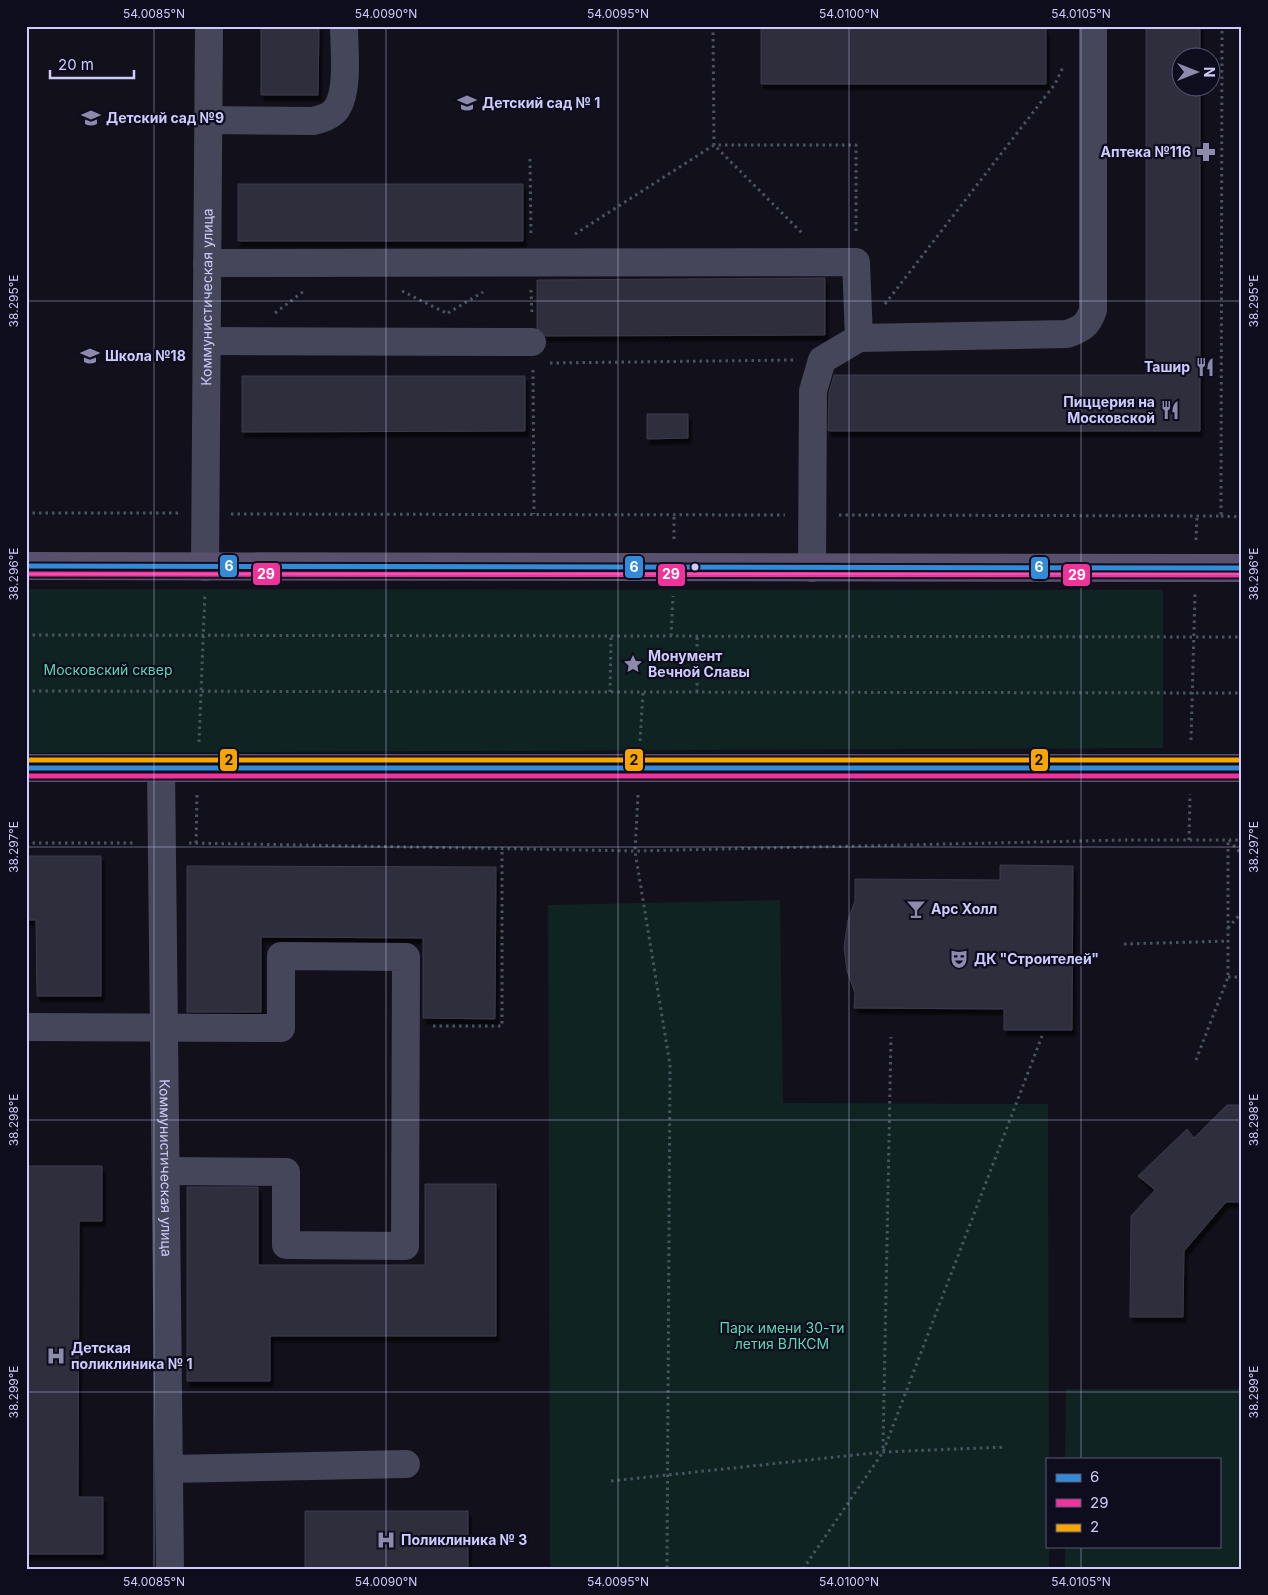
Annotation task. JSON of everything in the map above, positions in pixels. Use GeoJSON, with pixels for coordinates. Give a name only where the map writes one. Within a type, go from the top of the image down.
{"type":"FeatureCollection","features":[{"type":"Feature","properties":{"kind":"main road"},"geometry":{"type":"LineString","coordinates":[[26,566],[1242,568]]}},
{"type":"Feature","properties":{"kind":"main road"},"geometry":{"type":"LineString","coordinates":[[26,768],[1242,768]]}},
{"type":"Feature","properties":{"kind":"street","name":"Коммунистическая улица"},"geometry":{"type":"LineString","coordinates":[[206,567],[209,26]]}},
{"type":"Feature","properties":{"kind":"street"},"geometry":{"type":"LineString","coordinates":[[208,120],[313,121],[327,117],[337,109],[344,81],[344,26]]}},
{"type":"Feature","properties":{"kind":"street"},"geometry":{"type":"LineString","coordinates":[[812,568],[813,390],[822,360],[859,338],[1068,334],[1082,329],[1089,321],[1093,310],[1093,26]]}},
{"type":"Feature","properties":{"kind":"street"},"geometry":{"type":"LineString","coordinates":[[207,263],[856,262],[859,338]]}},
{"type":"Feature","properties":{"kind":"street"},"geometry":{"type":"LineString","coordinates":[[207,341],[537,352]]}},
{"type":"Feature","properties":{"kind":"street","name":"Коммунистическая улица"},"geometry":{"type":"LineString","coordinates":[[162,768],[170,1569]]}},
{"type":"Feature","properties":{"kind":"street"},"geometry":{"type":"LineString","coordinates":[[26,1027],[281,1028],[281,956],[406,957],[405,1246],[286,1245],[286,1172],[166,1171]]}},
{"type":"Feature","properties":{"kind":"street"},"geometry":{"type":"LineString","coordinates":[[169,1468],[406,1464]]}},
{"type":"Feature","properties":{"kind":"path"},"geometry":{"type":"LineString","coordinates":[[713,26],[714,145],[856,145],[856,262]]}},
{"type":"Feature","properties":{"kind":"path"},"geometry":{"type":"LineString","coordinates":[[859,338],[1055,84],[1067,59]]}},
{"type":"Feature","properties":{"kind":"path"},"geometry":{"type":"LineString","coordinates":[[396,288],[456,318]]}},
{"type":"Feature","properties":{"kind":"path"},"geometry":{"type":"LineString","coordinates":[[236,341],[305,291]]}},
{"type":"Feature","properties":{"kind":"path"},"geometry":{"type":"LineString","coordinates":[[537,352],[822,360]]}},
{"type":"Feature","properties":{"kind":"path"},"geometry":{"type":"LineString","coordinates":[[1189,840],[1197,516]]}},
{"type":"Feature","properties":{"kind":"path"},"geometry":{"type":"LineString","coordinates":[[1221,516],[1242,517]]}},
{"type":"Feature","properties":{"kind":"path"},"geometry":{"type":"LineString","coordinates":[[196,843],[206,567]]}},
{"type":"Feature","properties":{"kind":"path"},"geometry":{"type":"LineString","coordinates":[[26,635],[1242,637]]}},
{"type":"Feature","properties":{"kind":"path"},"geometry":{"type":"LineString","coordinates":[[610,692],[611,636]]}},
{"type":"Feature","properties":{"kind":"path"},"geometry":{"type":"LineString","coordinates":[[697,636],[697,692]]}},
{"type":"Feature","properties":{"kind":"path"},"geometry":{"type":"LineString","coordinates":[[26,691],[1242,693]]}},
{"type":"Feature","properties":{"kind":"path"},"geometry":{"type":"LineString","coordinates":[[643,692],[635,851],[670,1065],[666,1475],[667,1569]]}},
{"type":"Feature","properties":{"kind":"path"},"geometry":{"type":"LineString","coordinates":[[1228,840],[1242,854]]}},
{"type":"Feature","properties":{"kind":"path"},"geometry":{"type":"LineString","coordinates":[[1196,1060],[1228,977],[1228,840]]}},
{"type":"Feature","properties":{"kind":"path"},"geometry":{"type":"LineString","coordinates":[[26,843],[196,843],[635,851],[1242,840]]}},
{"type":"Feature","properties":{"kind":"path"},"geometry":{"type":"LineString","coordinates":[[406,1026],[502,1026],[502,849]]}},
{"type":"Feature","properties":{"kind":"path"},"geometry":{"type":"LineString","coordinates":[[1228,928],[1242,912]]}},
{"type":"Feature","properties":{"kind":"path"},"geometry":{"type":"LineString","coordinates":[[1124,944],[1229,940]]}},
{"type":"Feature","properties":{"kind":"path"},"geometry":{"type":"LineString","coordinates":[[1228,977],[1242,977]]}},
{"type":"Feature","properties":{"kind":"path"},"geometry":{"type":"LineString","coordinates":[[803,1569],[883,1452],[1042,1036]]}},
{"type":"Feature","properties":{"kind":"path"},"geometry":{"type":"LineString","coordinates":[[883,1452],[891,1037]]}},
{"type":"Feature","properties":{"kind":"path"},"geometry":{"type":"LineString","coordinates":[[611,1481],[883,1452],[1005,1448]]}},
{"type":"Feature","properties":{"kind":"green space","name":"Московский сквер"},"geometry":{"type":"Polygon","coordinates":[[[26,589],[1163,590],[1163,748],[26,753],[26,589]]]}},
{"type":"Feature","properties":{"kind":"green space","name":"Парк имени 30-ти летия ВЛКСМ"},"geometry":{"type":"Polygon","coordinates":[[[780,900],[783,1103],[1048,1104],[1049,1458],[1046,1458],[1046,1548],[1049,1548],[1049,1569],[550,1569],[548,905],[780,900]]]}},
{"type":"Feature","properties":{"kind":"green space"},"geometry":{"type":"Polygon","coordinates":[[[1066,1389],[1242,1389],[1242,1569],[1065,1569],[1065,1548],[1220,1548],[1220,1458],[1065,1458],[1066,1389]]]}},
{"type":"Feature","properties":{"kind":"building"},"geometry":{"type":"Polygon","coordinates":[[[261,26],[319,26],[318,95],[261,95],[261,26]]]}},
{"type":"Feature","properties":{"kind":"building"},"geometry":{"type":"Polygon","coordinates":[[[1146,26],[1200,26],[1200,48],[1170,48],[1170,98],[1200,98],[1200,431],[828,431],[829,393],[834,375],[1146,375],[1146,26]]]}},
{"type":"Feature","properties":{"kind":"building"},"geometry":{"type":"Polygon","coordinates":[[[761,28],[1046,28],[1046,84],[761,84],[761,28]]]}},
{"type":"Feature","properties":{"kind":"building"},"geometry":{"type":"Polygon","coordinates":[[[238,184],[523,184],[523,241],[238,241],[238,184]]]}},
{"type":"Feature","properties":{"kind":"building"},"geometry":{"type":"Polygon","coordinates":[[[825,278],[825,335],[546,336],[537,328],[537,280],[825,278]]]}},
{"type":"Feature","properties":{"kind":"building"},"geometry":{"type":"Polygon","coordinates":[[[242,376],[525,376],[525,431],[242,432],[242,376]]]}},
{"type":"Feature","properties":{"kind":"building"},"geometry":{"type":"Polygon","coordinates":[[[647,414],[688,414],[688,438],[647,439],[647,414]]]}},
{"type":"Feature","properties":{"kind":"building"},"geometry":{"type":"Polygon","coordinates":[[[26,856],[101,856],[101,996],[37,996],[36,920],[26,920],[26,856]]]}},
{"type":"Feature","properties":{"kind":"building","name":"ДК \"Строителей\""},"geometry":{"type":"Polygon","coordinates":[[[1000,865],[1073,866],[1072,1030],[1004,1030],[1004,1009],[854,1008],[855,993],[847,971],[844,947],[848,920],[855,901],[855,879],[1000,880],[1000,865]]]}},
{"type":"Feature","properties":{"kind":"building"},"geometry":{"type":"Polygon","coordinates":[[[187,866],[496,867],[495,1019],[423,1018],[423,938],[261,937],[261,1012],[187,1012],[187,866]]]}},
{"type":"Feature","properties":{"kind":"building"},"geometry":{"type":"Polygon","coordinates":[[[1227,1105],[1242,1105],[1242,1202],[1226,1202],[1184,1251],[1183,1317],[1130,1317],[1131,1216],[1155,1190],[1138,1176],[1187,1129],[1194,1138],[1227,1105]]]}},
{"type":"Feature","properties":{"kind":"building"},"geometry":{"type":"Polygon","coordinates":[[[26,1166],[102,1166],[102,1221],[79,1221],[78,1497],[103,1497],[103,1554],[26,1554],[26,1166]]]}},
{"type":"Feature","properties":{"kind":"building"},"geometry":{"type":"Polygon","coordinates":[[[425,1184],[496,1184],[496,1336],[270,1336],[270,1381],[187,1381],[187,1187],[258,1187],[258,1265],[425,1265],[425,1184]]]}},
{"type":"Feature","properties":{"kind":"building","name":"Поликлиника № 3"},"geometry":{"type":"Polygon","coordinates":[[[305,1511],[468,1511],[468,1569],[305,1569],[305,1511]]]}},
{"type":"Feature","properties":{"kind":"transit line","name":"6"},"geometry":{"type":"LineString","coordinates":[[26,566],[1242,568]]}},
{"type":"Feature","properties":{"kind":"transit line","name":"29"},"geometry":{"type":"LineString","coordinates":[[26,574],[1242,575]]}},
{"type":"Feature","properties":{"kind":"transit line","name":"2"},"geometry":{"type":"LineString","coordinates":[[26,760],[1242,760]]}},
{"type":"Feature","properties":{"kind":"transit line","name":"6"},"geometry":{"type":"LineString","coordinates":[[26,768],[1242,768]]}},
{"type":"Feature","properties":{"kind":"transit line","name":"29"},"geometry":{"type":"LineString","coordinates":[[26,776],[1242,776]]}},
{"type":"Feature","properties":{"kind":"place","name":"Детский сад № 1"},"geometry":{"type":"Point","coordinates":[467,103]}},
{"type":"Feature","properties":{"kind":"place","name":"Детский сад №9"},"geometry":{"type":"Point","coordinates":[91,118]}},
{"type":"Feature","properties":{"kind":"place","name":"Аптека №116"},"geometry":{"type":"Point","coordinates":[1206,152]}},
{"type":"Feature","properties":{"kind":"place","name":"Школа №18"},"geometry":{"type":"Point","coordinates":[90,356]}},
{"type":"Feature","properties":{"kind":"place","name":"Ташир"},"geometry":{"type":"Point","coordinates":[1205,367]}},
{"type":"Feature","properties":{"kind":"place","name":"Пиццерия на Московской"},"geometry":{"type":"Point","coordinates":[1170,410]}},
{"type":"Feature","properties":{"kind":"place","name":"Монумент Вечной Славы"},"geometry":{"type":"Point","coordinates":[633,664]}},
{"type":"Feature","properties":{"kind":"place","name":"Арс Холл"},"geometry":{"type":"Point","coordinates":[916,909]}},
{"type":"Feature","properties":{"kind":"place","name":"ДК \"Строителей\""},"geometry":{"type":"Point","coordinates":[959,959]}},
{"type":"Feature","properties":{"kind":"place","name":"Детская поликлиника № 1"},"geometry":{"type":"Point","coordinates":[56,1356]}},
{"type":"Feature","properties":{"kind":"place","name":"Поликлиника № 3"},"geometry":{"type":"Point","coordinates":[386,1540]}}]}
